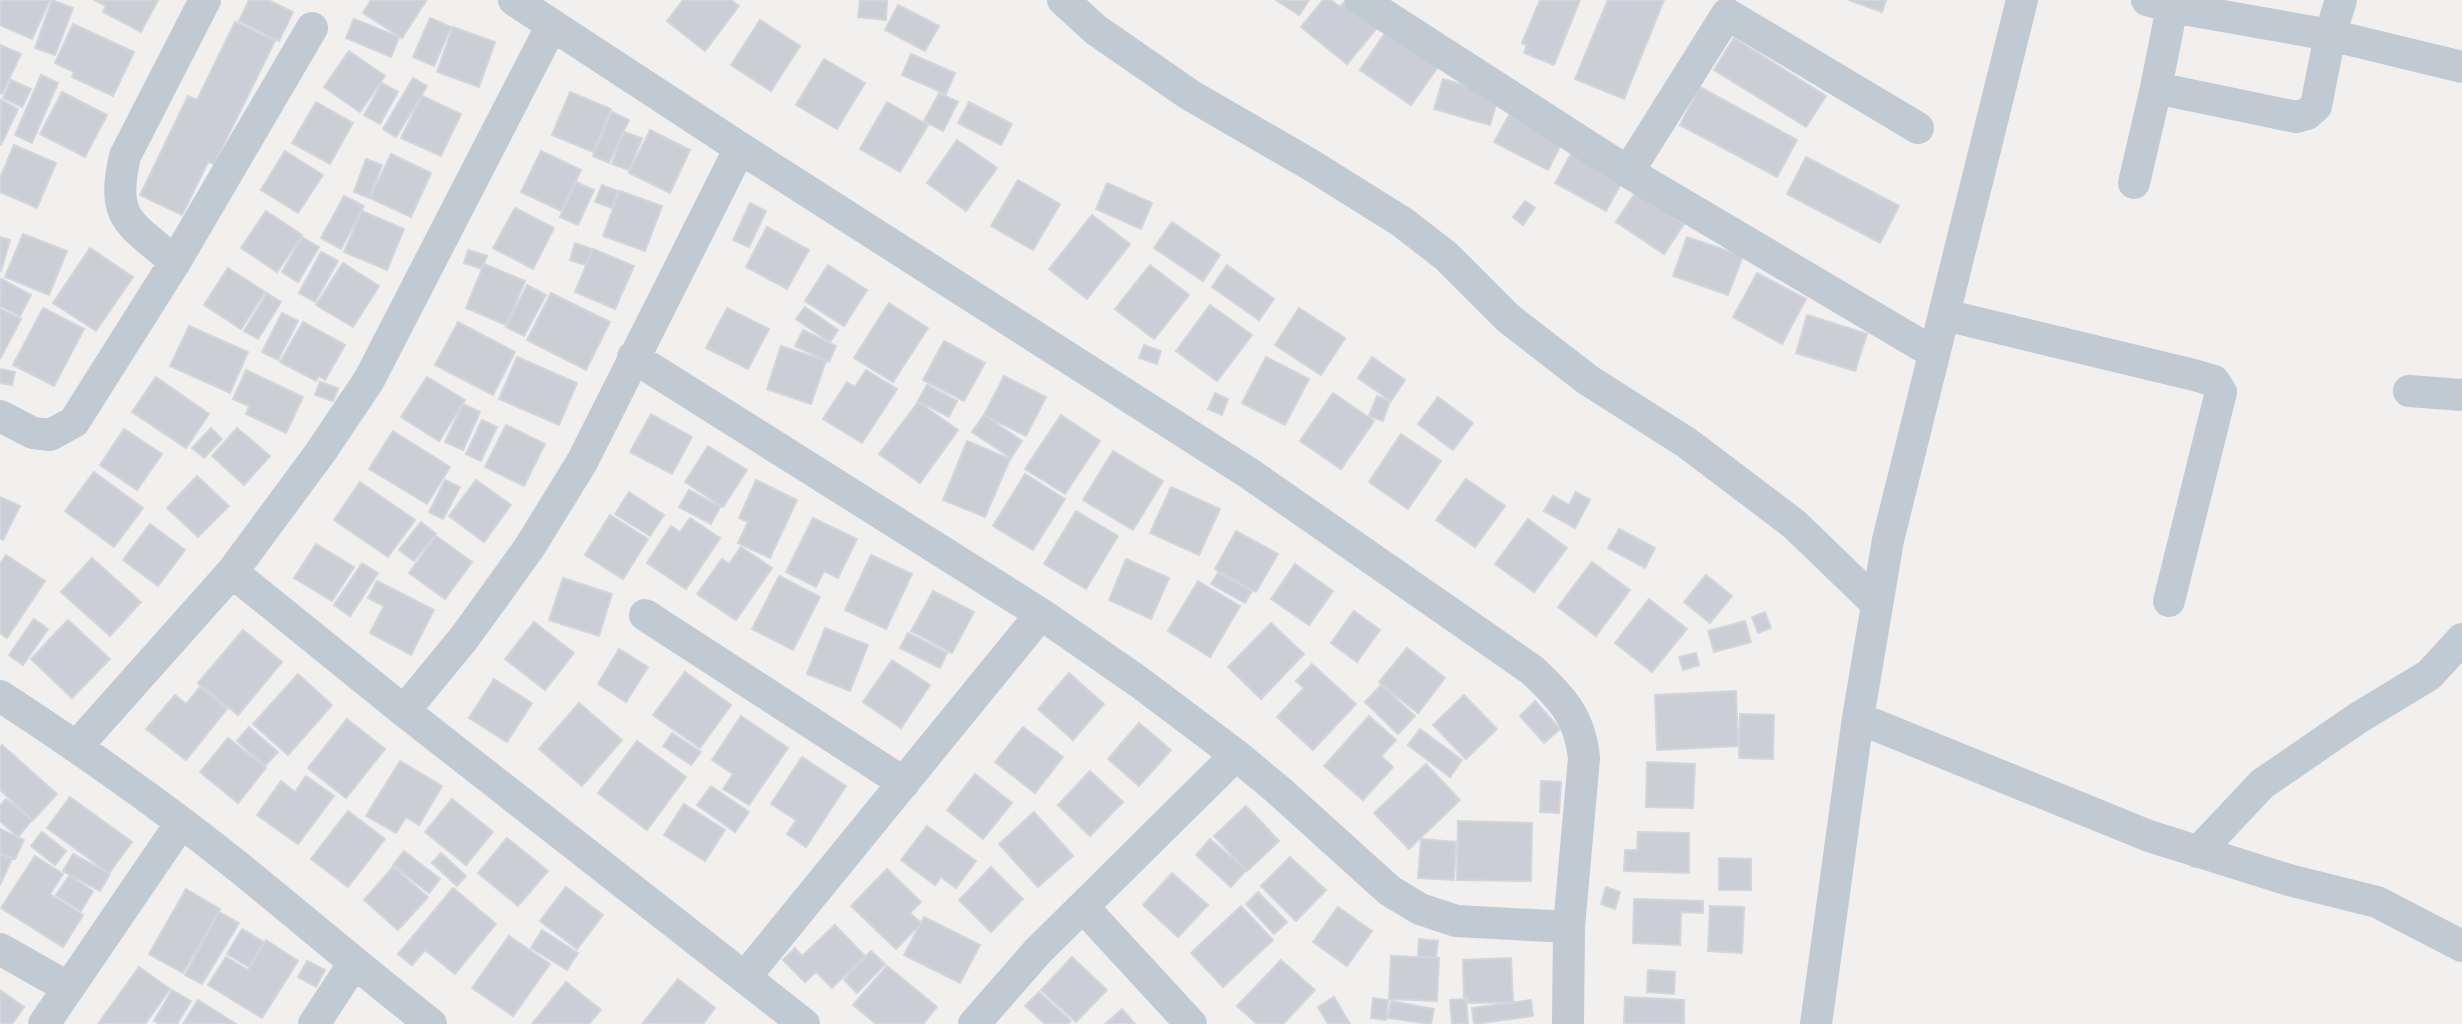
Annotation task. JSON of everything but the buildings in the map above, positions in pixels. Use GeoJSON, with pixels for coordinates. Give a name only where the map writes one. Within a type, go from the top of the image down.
{"type":"FeatureCollection","features":[{"type":"Feature","properties":{"kind":"street"},"geometry":{"type":"LineString","coordinates":[[174,262],[125,218],[118,198],[120,179],[125,156],[205,0]]}},
{"type":"Feature","properties":{"kind":"street"},"geometry":{"type":"LineString","coordinates":[[514,0],[1250,474],[1532,670],[1557,693],[1576,721],[1584,758],[1569,927],[1568,1024]]}},
{"type":"Feature","properties":{"kind":"street"},"geometry":{"type":"LineString","coordinates":[[1063,0],[1096,30],[1190,95],[1311,165],[1402,222],[1446,256],[1508,318],[1588,380],[1687,443],[1794,524],[1877,604]]}},
{"type":"Feature","properties":{"kind":"street"},"geometry":{"type":"LineString","coordinates":[[1361,0],[1628,172],[1934,353]]}},
{"type":"Feature","properties":{"kind":"street"},"geometry":{"type":"LineString","coordinates":[[1815,1024],[1858,718],[1888,540],[2022,0]]}},
{"type":"Feature","properties":{"kind":"street"},"geometry":{"type":"LineString","coordinates":[[2156,88],[2296,117],[2307,114],[2316,106],[2330,35],[2341,0]]}},
{"type":"Feature","properties":{"kind":"street"},"geometry":{"type":"LineString","coordinates":[[2134,183],[2156,88],[2159,4],[2330,35],[2462,68]]}},
{"type":"Feature","properties":{"kind":"street"},"geometry":{"type":"LineString","coordinates":[[1628,172],[1727,14],[1918,128]]}},
{"type":"Feature","properties":{"kind":"street"},"geometry":{"type":"LineString","coordinates":[[77,746],[232,572],[320,453],[369,380],[552,25]]}},
{"type":"Feature","properties":{"kind":"street"},"geometry":{"type":"LineString","coordinates":[[0,416],[33,433],[50,435],[74,422],[174,262],[313,28]]}},
{"type":"Feature","properties":{"kind":"street"},"geometry":{"type":"LineString","coordinates":[[404,711],[464,638],[529,548],[582,462],[740,148]]}},
{"type":"Feature","properties":{"kind":"street"},"geometry":{"type":"LineString","coordinates":[[1945,315],[2194,374],[2214,382],[2221,392],[2169,601]]}},
{"type":"Feature","properties":{"kind":"street"},"geometry":{"type":"LineString","coordinates":[[633,357],[1041,614],[1139,682],[1236,755],[1390,891],[1420,909],[1456,920],[1569,927]]}},
{"type":"Feature","properties":{"kind":"street"},"geometry":{"type":"LineString","coordinates":[[2409,391],[2462,395]]}},
{"type":"Feature","properties":{"kind":"street"},"geometry":{"type":"LineString","coordinates":[[232,572],[404,711],[804,1024]]}},
{"type":"Feature","properties":{"kind":"street"},"geometry":{"type":"LineString","coordinates":[[745,977],[1041,614]]}},
{"type":"Feature","properties":{"kind":"street"},"geometry":{"type":"LineString","coordinates":[[645,615],[904,783]]}},
{"type":"Feature","properties":{"kind":"street"},"geometry":{"type":"LineString","coordinates":[[2199,852],[2262,784],[2358,718],[2429,675],[2462,639]]}},
{"type":"Feature","properties":{"kind":"street"},"geometry":{"type":"LineString","coordinates":[[0,696],[77,746],[181,823],[431,1024]]}},
{"type":"Feature","properties":{"kind":"street"},"geometry":{"type":"LineString","coordinates":[[1858,718],[2149,836],[2289,880],[2378,902],[2462,946]]}},
{"type":"Feature","properties":{"kind":"street"},"geometry":{"type":"LineString","coordinates":[[974,1024],[1038,951],[1236,755]]}},
{"type":"Feature","properties":{"kind":"street"},"geometry":{"type":"LineString","coordinates":[[44,1024],[181,823]]}},
{"type":"Feature","properties":{"kind":"street"},"geometry":{"type":"LineString","coordinates":[[1084,908],[1191,1024]]}},
{"type":"Feature","properties":{"kind":"street"},"geometry":{"type":"LineString","coordinates":[[0,949],[69,988]]}},
{"type":"Feature","properties":{"kind":"street"},"geometry":{"type":"LineString","coordinates":[[314,1024],[354,963]]}}]}
